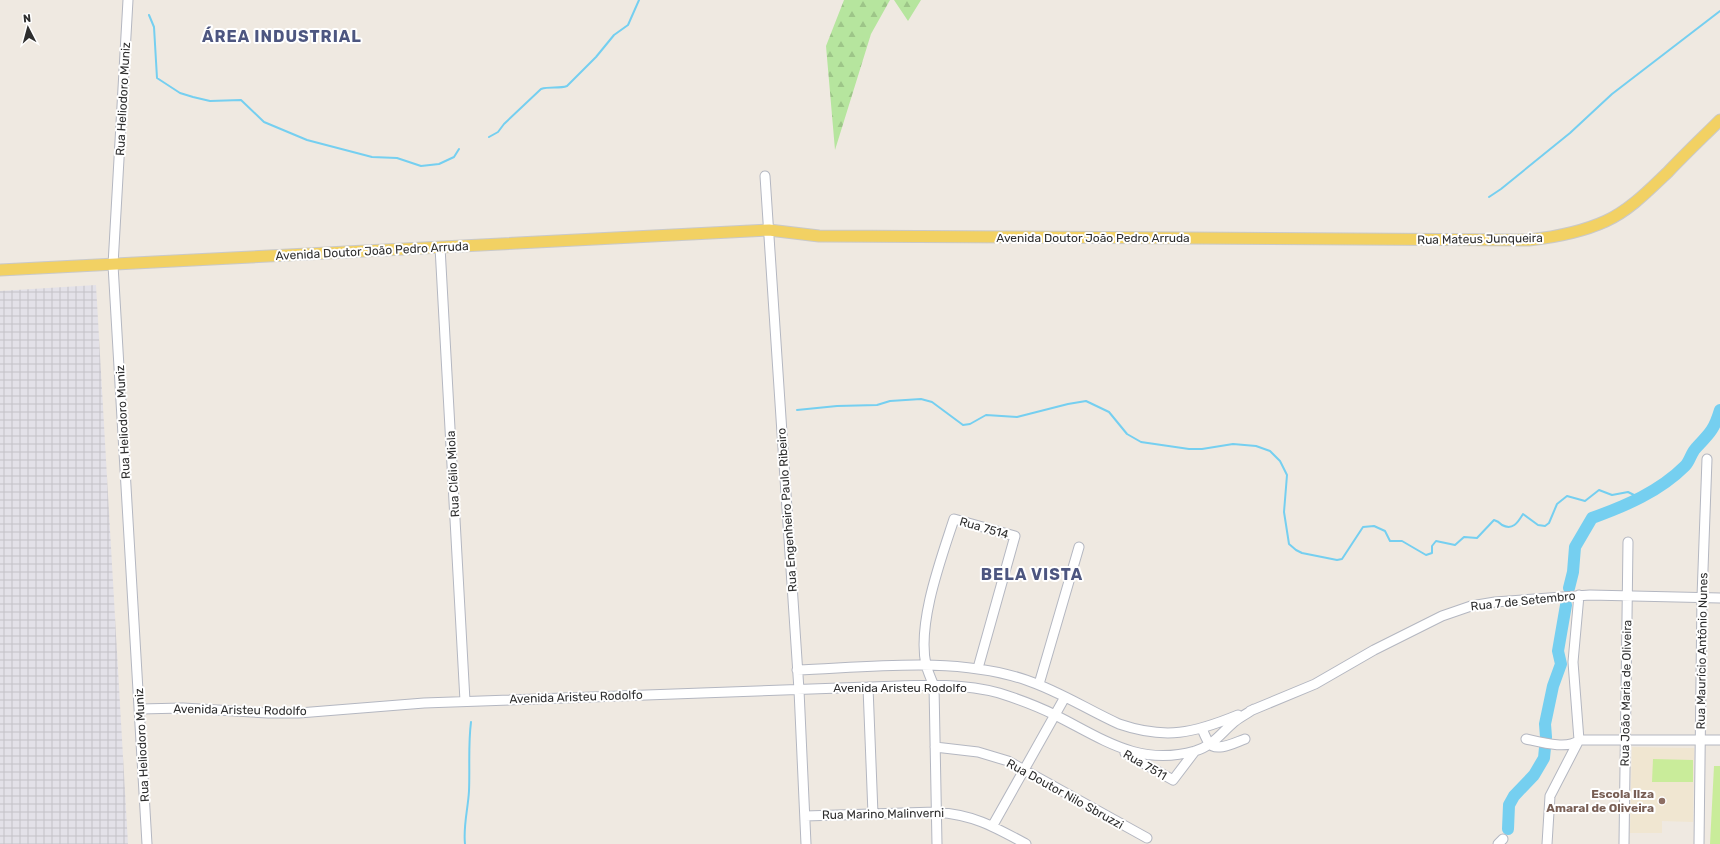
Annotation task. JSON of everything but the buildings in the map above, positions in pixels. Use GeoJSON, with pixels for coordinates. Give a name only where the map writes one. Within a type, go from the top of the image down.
{"type":"FeatureCollection","features":[{"type":"Feature","properties":{"kind":"main road","name":"Rua Mateus Junqueira"},"geometry":{"type":"LineString","coordinates":[[1367,239],[1529,240],[1568,234],[1588,228],[1607,221],[1635,202],[1720,120]]}},
{"type":"Feature","properties":{"kind":"main road","name":"Avenida Doutor João Pedro Arruda"},"geometry":{"type":"LineString","coordinates":[[0,270],[744,232],[763,236],[768,230],[776,236],[785,238],[819,236],[1367,239]]}},
{"type":"Feature","properties":{"kind":"street","name":"Rua Heliodoro Muniz"},"geometry":{"type":"LineString","coordinates":[[128,0],[113,264],[147,844]]}},
{"type":"Feature","properties":{"kind":"street","name":"Rua Engenheiro Paulo Ribeiro"},"geometry":{"type":"LineString","coordinates":[[766,176],[768,230],[799,690],[806,844]]}},
{"type":"Feature","properties":{"kind":"street","name":"Rua Clélio Miola"},"geometry":{"type":"LineString","coordinates":[[440,247],[466,701]]}},
{"type":"Feature","properties":{"kind":"street","name":"Rua Maurício Antônio Nunes"},"geometry":{"type":"LineString","coordinates":[[1699,844],[1702,597],[1707,459]]}},
{"type":"Feature","properties":{"kind":"street","name":"Rua 7514"},"geometry":{"type":"LineString","coordinates":[[926,665],[925,645],[929,608],[933,588],[954,519],[1015,536],[978,668]]}},
{"type":"Feature","properties":{"kind":"street","name":"Rua João Maria de Oliveira"},"geometry":{"type":"LineString","coordinates":[[1624,844],[1628,542]]}},
{"type":"Feature","properties":{"kind":"street"},"geometry":{"type":"LineString","coordinates":[[1039,684],[1079,547]]}},
{"type":"Feature","properties":{"kind":"street","name":"Rua 7 de Setembro"},"geometry":{"type":"LineString","coordinates":[[1254,709],[1315,684],[1374,650],[1461,608],[1495,602],[1579,595],[1720,598]]}},
{"type":"Feature","properties":{"kind":"street"},"geometry":{"type":"LineString","coordinates":[[1547,844],[1550,796],[1579,740],[1574,662],[1579,595]]}},
{"type":"Feature","properties":{"kind":"street","name":"Avenida Aristeu Rodolfo"},"geometry":{"type":"LineString","coordinates":[[797,670],[926,665],[978,668],[1004,673],[1039,684],[1103,717],[1131,728],[1156,733],[1171,733],[1202,729],[1254,709]]}},
{"type":"Feature","properties":{"kind":"street"},"geometry":{"type":"LineString","coordinates":[[926,665],[934,686],[937,844]]}},
{"type":"Feature","properties":{"kind":"street","name":"Avenida Aristeu Rodolfo"},"geometry":{"type":"LineString","coordinates":[[140,709],[184,708],[268,713],[299,713],[389,705],[466,701],[868,687],[965,687],[992,692],[1033,705],[1107,742],[1139,753],[1170,755],[1194,751],[1210,744],[1234,722],[1254,709]]}},
{"type":"Feature","properties":{"kind":"street"},"geometry":{"type":"LineString","coordinates":[[868,687],[873,814]]}},
{"type":"Feature","properties":{"kind":"street"},"geometry":{"type":"LineString","coordinates":[[993,825],[1065,697]]}},
{"type":"Feature","properties":{"kind":"street"},"geometry":{"type":"LineString","coordinates":[[1202,729],[1210,744],[1219,747],[1245,739]]}},
{"type":"Feature","properties":{"kind":"street"},"geometry":{"type":"LineString","coordinates":[[1526,739],[1552,744],[1570,745],[1575,744],[1579,740],[1720,740]]}},
{"type":"Feature","properties":{"kind":"street","name":"Rua 7511"},"geometry":{"type":"LineString","coordinates":[[1107,742],[1173,780],[1194,751]]}},
{"type":"Feature","properties":{"kind":"street","name":"Rua Doutor Nilo Sbruzzi"},"geometry":{"type":"LineString","coordinates":[[935,747],[958,749],[993,756],[1024,769],[1147,838]]}},
{"type":"Feature","properties":{"kind":"street","name":"Rua Marino Malinverni"},"geometry":{"type":"LineString","coordinates":[[805,816],[936,812],[963,815],[993,825],[1026,844]]}},
{"type":"Feature","properties":{"kind":"shaded area"},"geometry":{"type":"Polygon","coordinates":[[[96,285],[128,844],[0,844],[0,291],[96,285]]]}},
{"type":"Feature","properties":{"kind":"shaded area","name":"Escola Ilza Amaral de Oliveira"},"geometry":{"type":"Polygon","coordinates":[[[1632,747],[1694,748],[1693,822],[1662,821],[1662,833],[1630,833],[1632,747]]]}},
{"type":"Feature","properties":{"kind":"green space"},"geometry":{"type":"Polygon","coordinates":[[[844,0],[890,0],[871,34],[835,150],[826,46],[844,0]]]}},
{"type":"Feature","properties":{"kind":"green space"},"geometry":{"type":"Polygon","coordinates":[[[894,0],[921,0],[908,21],[894,0]]]}},
{"type":"Feature","properties":{"kind":"green space"},"geometry":{"type":"Polygon","coordinates":[[[1653,759],[1693,760],[1693,782],[1652,782],[1653,759]]]}},
{"type":"Feature","properties":{"kind":"green space"},"geometry":{"type":"Polygon","coordinates":[[[1714,766],[1720,766],[1720,844],[1710,844],[1714,766]]]}},
{"type":"Feature","properties":{"kind":"waterway"},"geometry":{"type":"LineString","coordinates":[[489,137],[498,132],[504,124],[541,89],[567,86],[596,57],[614,35],[628,25],[639,0]]}},
{"type":"Feature","properties":{"kind":"waterway"},"geometry":{"type":"LineString","coordinates":[[1489,197],[1570,133],[1612,94],[1720,11]]}},
{"type":"Feature","properties":{"kind":"waterway"},"geometry":{"type":"LineString","coordinates":[[149,15],[154,27],[157,78],[180,93],[210,101],[241,100],[264,122],[307,140],[372,157],[397,158],[421,166],[439,164],[454,157],[459,149]]}},
{"type":"Feature","properties":{"kind":"waterway"},"geometry":{"type":"LineString","coordinates":[[797,410],[837,406],[877,405],[890,401],[921,399],[932,402],[963,425],[970,424],[986,415],[1017,417],[1086,401],[1109,412],[1127,434],[1141,442],[1189,449],[1202,449],[1233,444],[1256,446],[1270,451],[1280,461],[1287,475],[1284,512],[1289,544],[1302,553],[1337,560],[1342,559],[1363,527],[1374,526],[1385,531],[1390,541],[1402,541],[1426,555],[1432,553],[1432,546],[1436,541],[1455,545],[1464,537],[1477,538],[1494,520],[1506,527],[1509,527],[1515,525],[1523,514],[1538,525],[1545,526],[1549,523],[1557,504],[1567,496],[1585,501],[1599,490],[1612,495],[1628,492],[1640,498]]}},
{"type":"Feature","properties":{"kind":"waterway"},"geometry":{"type":"LineString","coordinates":[[1569,588],[1573,572],[1575,547],[1592,518],[1653,491],[1675,475],[1687,464],[1694,450],[1711,431],[1720,410]]}},
{"type":"Feature","properties":{"kind":"waterway"},"geometry":{"type":"LineString","coordinates":[[1508,829],[1509,805],[1514,796],[1534,775],[1544,758],[1546,737],[1545,724],[1553,686],[1561,664],[1558,651],[1566,605]]}},
{"type":"Feature","properties":{"kind":"waterway"},"geometry":{"type":"LineString","coordinates":[[465,844],[465,824],[469,791],[469,748],[471,722]]}},
{"type":"Feature","properties":{"kind":"place","name":"Escola Ilza Amaral de Oliveira"},"geometry":{"type":"Point","coordinates":[1662,801]}},
{"type":"Feature","properties":{"kind":"district","name":"ÁREA INDUSTRIAL"},"geometry":{"type":"Point","coordinates":[282,36]}},
{"type":"Feature","properties":{"kind":"district","name":"BELA VISTA"},"geometry":{"type":"Point","coordinates":[1032,574]}}]}
